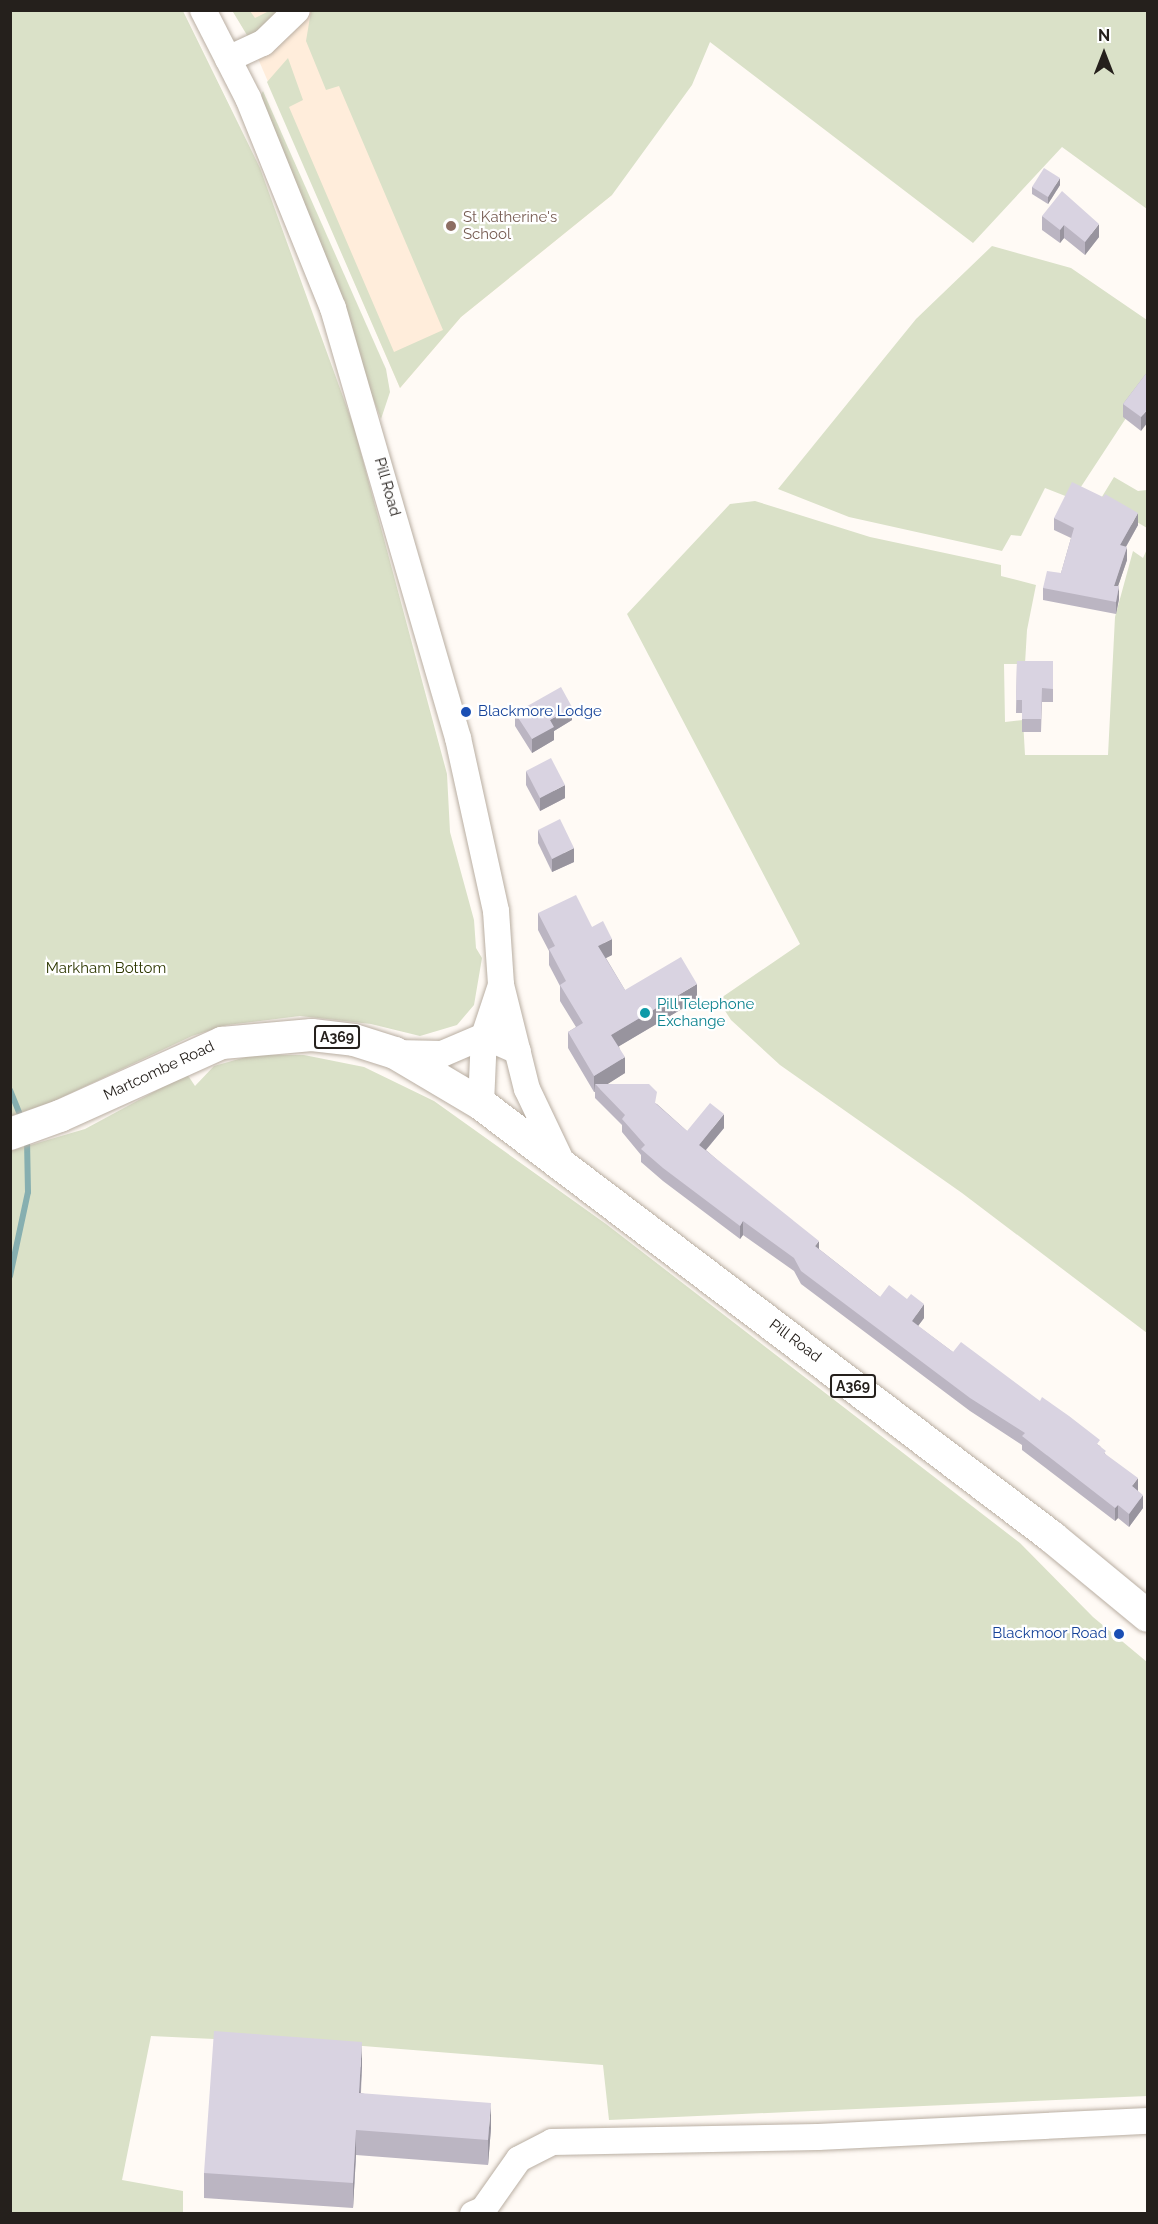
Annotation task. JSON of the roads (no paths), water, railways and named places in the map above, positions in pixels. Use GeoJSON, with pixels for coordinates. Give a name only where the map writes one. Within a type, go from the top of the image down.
{"type":"FeatureCollection","features":[{"type":"Feature","properties":{"kind":"main road","name":"Martcombe Road"},"geometry":{"type":"LineString","coordinates":[[10,1134],[60,1116],[180,1059],[222,1043],[292,1035],[354,1040],[395,1053],[490,1112],[564,1167]]}},
{"type":"Feature","properties":{"kind":"main road","name":"Pill Road"},"geometry":{"type":"LineString","coordinates":[[564,1167],[1052,1537],[1148,1616]]}},
{"type":"Feature","properties":{"kind":"street","name":"Pill Road"},"geometry":{"type":"LineString","coordinates":[[203,10],[228,59],[315,257],[372,434],[480,826],[496,911],[501,985],[527,1089],[564,1167]]}},
{"type":"Feature","properties":{"kind":"street"},"geometry":{"type":"LineString","coordinates":[[228,59],[263,43],[297,10]]}},
{"type":"Feature","properties":{"kind":"street","name":"Pill Road"},"geometry":{"type":"LineString","coordinates":[[490,1112],[484,1036],[501,985]]}},
{"type":"Feature","properties":{"kind":"street"},"geometry":{"type":"LineString","coordinates":[[395,1053],[442,1054],[484,1036],[518,1052]]}},
{"type":"Feature","properties":{"kind":"street"},"geometry":{"type":"LineString","coordinates":[[490,1112],[527,1089]]}},
{"type":"Feature","properties":{"kind":"street"},"geometry":{"type":"LineString","coordinates":[[473,2214],[483,2210],[519,2159],[552,2142],[818,2137],[1148,2121]]}},
{"type":"Feature","properties":{"kind":"street"},"geometry":{"type":"LineString","coordinates":[[497,2214],[506,2177]]}},
{"type":"Feature","properties":{"kind":"waterway"},"geometry":{"type":"LineString","coordinates":[[10,1090],[22,1119]]}},
{"type":"Feature","properties":{"kind":"waterway"},"geometry":{"type":"LineString","coordinates":[[10,1276],[28,1192],[27,1138]]}},
{"type":"Feature","properties":{"kind":"place","name":"St Katherine's School"},"geometry":{"type":"Point","coordinates":[451,226]}},
{"type":"Feature","properties":{"kind":"place","name":"Blackmore Lodge"},"geometry":{"type":"Point","coordinates":[466,712]}},
{"type":"Feature","properties":{"kind":"place","name":"Pill Telephone Exchange"},"geometry":{"type":"Point","coordinates":[645,1013]}},
{"type":"Feature","properties":{"kind":"place","name":"Blackmoor Road"},"geometry":{"type":"Point","coordinates":[1119,1634]}},
{"type":"Feature","properties":{"kind":"park label","name":"Markham Bottom"},"geometry":{"type":"Point","coordinates":[106,969]}}]}
